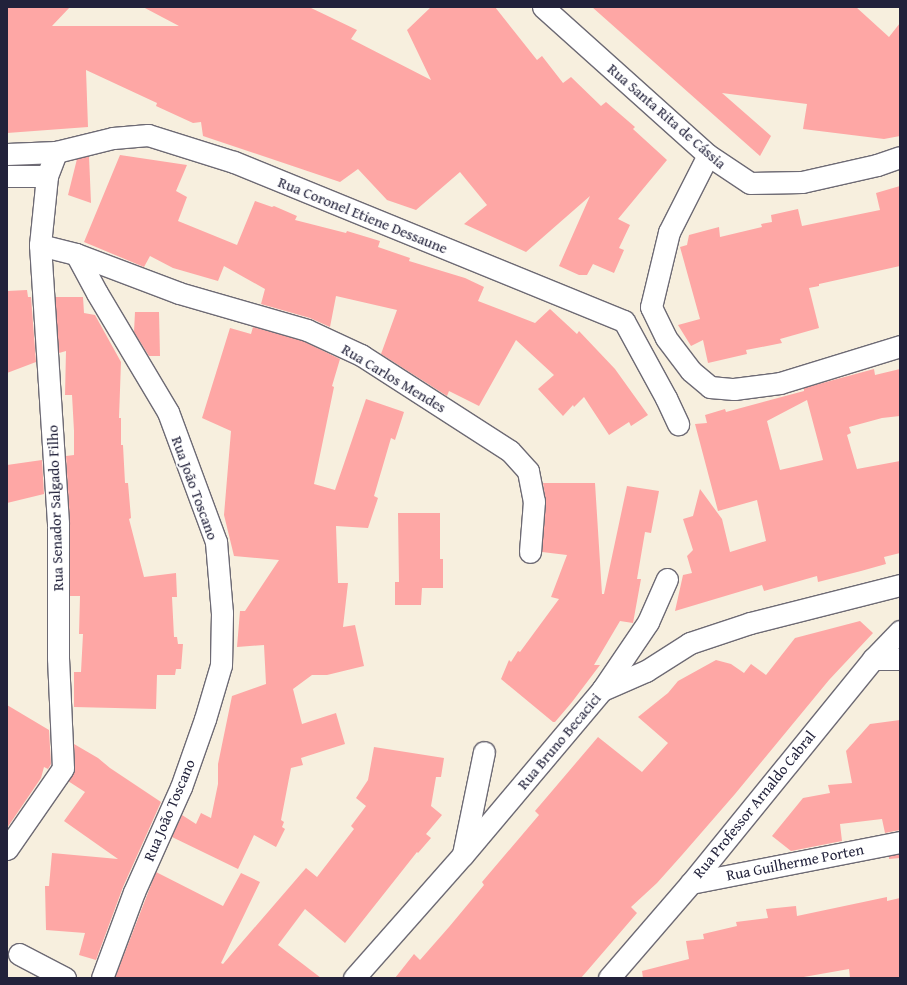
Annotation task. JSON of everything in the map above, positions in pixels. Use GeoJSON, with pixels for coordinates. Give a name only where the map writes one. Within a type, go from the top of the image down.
{"type":"FeatureCollection","features":[{"type":"Feature","properties":{"kind":"street","name":"Rua Santa Rita de Cássia"},"geometry":{"type":"LineString","coordinates":[[543,7],[708,155],[750,183],[802,182],[877,165],[900,157]]}},
{"type":"Feature","properties":{"kind":"street","name":"Rua Coronel Etiene Dessaune"},"geometry":{"type":"LineString","coordinates":[[56,152],[113,138],[148,135],[234,162],[624,321]]}},
{"type":"Feature","properties":{"kind":"street"},"geometry":{"type":"LineString","coordinates":[[10,154],[56,152]]}},
{"type":"Feature","properties":{"kind":"street","name":"Rua Senador Salgado Filho"},"geometry":{"type":"LineString","coordinates":[[7,849],[63,768],[58,658],[58,522],[40,245],[47,176],[56,152]]}},
{"type":"Feature","properties":{"kind":"street"},"geometry":{"type":"LineString","coordinates":[[708,155],[669,232],[651,307],[666,338],[691,371],[710,387],[734,389],[780,383],[900,346]]}},
{"type":"Feature","properties":{"kind":"street"},"geometry":{"type":"LineString","coordinates":[[7,176],[47,176]]}},
{"type":"Feature","properties":{"kind":"street"},"geometry":{"type":"LineString","coordinates":[[40,245],[76,254]]}},
{"type":"Feature","properties":{"kind":"street","name":"Rua Carlos Mendes"},"geometry":{"type":"LineString","coordinates":[[76,254],[179,293],[307,330],[360,355],[510,451],[528,471],[534,501],[530,552]]}},
{"type":"Feature","properties":{"kind":"street","name":"Rua João Toscano"},"geometry":{"type":"LineString","coordinates":[[76,254],[97,293],[168,412],[216,542],[222,613],[221,665],[205,719],[180,786],[134,892],[102,978]]}},
{"type":"Feature","properties":{"kind":"street"},"geometry":{"type":"LineString","coordinates":[[651,307],[624,321],[666,398],[678,424]]}},
{"type":"Feature","properties":{"kind":"street"},"geometry":{"type":"LineString","coordinates":[[602,690],[648,622],[667,579]]}},
{"type":"Feature","properties":{"kind":"street","name":"Rua Bruno Becacici"},"geometry":{"type":"LineString","coordinates":[[354,978],[463,855],[602,690],[646,671],[690,643],[750,623],[900,585]]}},
{"type":"Feature","properties":{"kind":"street","name":"Rua Professor Arnaldo Cabral"},"geometry":{"type":"LineString","coordinates":[[609,978],[691,882],[873,659],[900,631]]}},
{"type":"Feature","properties":{"kind":"street"},"geometry":{"type":"LineString","coordinates":[[873,659],[900,659]]}},
{"type":"Feature","properties":{"kind":"street"},"geometry":{"type":"LineString","coordinates":[[463,855],[484,752]]}},
{"type":"Feature","properties":{"kind":"street","name":"Rua Guilherme Porten"},"geometry":{"type":"LineString","coordinates":[[691,882],[900,842]]}},
{"type":"Feature","properties":{"kind":"street"},"geometry":{"type":"LineString","coordinates":[[18,954],[65,978]]}},
{"type":"Feature","properties":{"kind":"building"},"geometry":{"type":"Polygon","coordinates":[[[7,7],[70,7],[52,26],[179,26],[143,7],[309,7],[357,30],[351,39],[431,80],[407,30],[431,7],[495,7],[537,60],[542,56],[563,83],[571,77],[601,106],[606,102],[635,127],[633,129],[667,160],[618,219],[630,225],[619,248],[624,250],[614,273],[593,264],[587,275],[579,275],[559,266],[590,196],[526,252],[464,224],[487,205],[460,172],[416,210],[387,200],[358,169],[340,182],[203,136],[201,122],[193,123],[156,106],[157,103],[86,70],[88,127],[7,133],[7,7]]]}},
{"type":"Feature","properties":{"kind":"building"},"geometry":{"type":"Polygon","coordinates":[[[592,7],[856,7],[889,37],[900,23],[900,136],[884,139],[803,129],[807,104],[722,93],[771,136],[760,156],[592,7]]]}},
{"type":"Feature","properties":{"kind":"building"},"geometry":{"type":"Polygon","coordinates":[[[120,155],[187,165],[176,191],[187,197],[178,221],[237,245],[255,201],[272,207],[274,206],[297,216],[295,220],[346,233],[347,231],[380,241],[378,247],[410,258],[409,261],[465,278],[484,287],[478,301],[535,323],[550,309],[577,334],[579,331],[615,369],[648,415],[631,426],[629,422],[609,435],[584,397],[574,407],[573,405],[563,416],[538,389],[554,375],[516,340],[479,406],[449,391],[447,396],[381,354],[397,310],[336,296],[330,327],[310,318],[261,304],[265,289],[224,266],[218,281],[173,268],[150,256],[144,267],[84,242],[120,155]]]}},
{"type":"Feature","properties":{"kind":"building"},"geometry":{"type":"Polygon","coordinates":[[[89,156],[91,203],[68,195],[77,159],[89,156]]]}},
{"type":"Feature","properties":{"kind":"building"},"geometry":{"type":"Polygon","coordinates":[[[900,186],[900,266],[819,284],[819,286],[809,288],[819,328],[780,339],[782,343],[746,350],[747,354],[708,363],[703,340],[691,346],[678,325],[700,319],[680,247],[687,245],[689,235],[719,227],[720,237],[762,227],[761,224],[772,222],[771,215],[798,209],[802,226],[880,210],[876,193],[900,186]]]}},
{"type":"Feature","properties":{"kind":"building"},"geometry":{"type":"Polygon","coordinates":[[[27,290],[28,297],[31,297],[36,362],[7,373],[7,291],[27,290]]]}},
{"type":"Feature","properties":{"kind":"building"},"geometry":{"type":"Polygon","coordinates":[[[55,297],[83,297],[84,313],[95,315],[121,362],[119,418],[121,418],[121,445],[123,445],[125,483],[128,483],[131,518],[129,519],[144,577],[176,573],[177,597],[172,597],[174,637],[177,637],[178,644],[183,644],[181,669],[176,669],[175,675],[157,675],[156,709],[74,707],[74,672],[81,672],[83,634],[79,634],[80,596],[70,596],[70,522],[66,456],[74,455],[74,431],[72,395],[65,395],[66,351],[59,353],[55,297]]]}},
{"type":"Feature","properties":{"kind":"building"},"geometry":{"type":"Polygon","coordinates":[[[135,312],[159,312],[160,356],[149,356],[134,332],[135,312]]]}},
{"type":"Feature","properties":{"kind":"building"},"geometry":{"type":"Polygon","coordinates":[[[253,327],[303,341],[340,359],[332,386],[334,387],[314,484],[335,490],[366,399],[404,412],[395,440],[391,438],[374,496],[378,498],[368,528],[336,526],[338,583],[348,583],[343,627],[355,625],[364,666],[327,675],[312,675],[293,689],[302,724],[336,713],[345,744],[301,758],[303,765],[291,768],[281,820],[284,822],[282,827],[285,829],[276,847],[254,835],[238,869],[172,837],[182,815],[196,824],[201,813],[211,818],[218,784],[218,764],[232,696],[266,684],[264,645],[237,647],[240,611],[245,611],[279,560],[234,556],[224,515],[231,431],[202,418],[230,328],[251,334],[253,327]]]}},
{"type":"Feature","properties":{"kind":"building"},"geometry":{"type":"Polygon","coordinates":[[[874,369],[875,375],[900,369],[900,416],[882,418],[849,427],[851,433],[847,435],[857,469],[900,461],[900,553],[884,557],[886,564],[861,571],[818,582],[817,576],[764,591],[762,585],[675,611],[683,575],[692,573],[687,556],[693,550],[683,519],[693,516],[700,489],[722,519],[730,552],[766,541],[757,500],[718,511],[695,424],[707,423],[705,415],[725,409],[726,412],[804,391],[804,388],[874,369]],[[807,400],[767,421],[780,470],[823,460],[807,400]]]}},
{"type":"Feature","properties":{"kind":"building"},"geometry":{"type":"Polygon","coordinates":[[[42,460],[44,494],[7,503],[7,465],[42,460]]]}},
{"type":"Feature","properties":{"kind":"building"},"geometry":{"type":"Polygon","coordinates":[[[543,483],[595,483],[602,594],[604,594],[627,486],[659,491],[651,533],[645,532],[637,579],[641,579],[633,623],[620,621],[594,665],[600,665],[555,722],[553,722],[501,679],[509,660],[511,662],[518,651],[520,652],[559,599],[551,597],[567,555],[542,552],[546,502],[543,483]]]}},
{"type":"Feature","properties":{"kind":"building"},"geometry":{"type":"Polygon","coordinates":[[[398,513],[440,513],[440,559],[443,559],[443,588],[422,588],[421,605],[395,605],[395,582],[399,582],[398,513]]]}},
{"type":"Feature","properties":{"kind":"building"},"geometry":{"type":"Polygon","coordinates":[[[860,621],[873,633],[829,680],[735,794],[682,855],[657,883],[631,907],[637,913],[581,978],[395,978],[414,954],[420,960],[449,927],[484,885],[482,882],[539,815],[535,811],[598,737],[642,772],[668,743],[638,717],[668,693],[678,681],[716,660],[731,664],[744,673],[751,664],[766,675],[795,638],[860,621]]]}},
{"type":"Feature","properties":{"kind":"building"},"geometry":{"type":"Polygon","coordinates":[[[7,705],[49,730],[51,764],[48,769],[44,767],[41,778],[7,828],[7,705]]]}},
{"type":"Feature","properties":{"kind":"building"},"geometry":{"type":"Polygon","coordinates":[[[900,720],[900,830],[885,833],[882,819],[840,824],[842,841],[791,851],[772,836],[803,798],[830,793],[828,785],[852,783],[846,751],[870,724],[900,720]]]}},
{"type":"Feature","properties":{"kind":"building"},"geometry":{"type":"Polygon","coordinates":[[[74,744],[98,758],[110,768],[161,802],[123,887],[96,960],[79,955],[85,933],[46,930],[45,886],[49,886],[52,853],[118,859],[64,821],[85,792],[68,781],[75,768],[74,744]]]}},
{"type":"Feature","properties":{"kind":"building"},"geometry":{"type":"Polygon","coordinates":[[[374,747],[444,758],[441,777],[436,777],[431,806],[442,815],[426,834],[431,838],[418,853],[417,852],[345,943],[305,909],[278,945],[321,978],[115,978],[156,872],[223,906],[241,873],[260,882],[221,963],[223,964],[306,868],[317,877],[354,829],[351,826],[366,806],[356,798],[368,780],[374,747]]]}},
{"type":"Feature","properties":{"kind":"building"},"geometry":{"type":"Polygon","coordinates":[[[900,854],[900,858],[889,859],[889,856],[900,854]]]}},
{"type":"Feature","properties":{"kind":"building"},"geometry":{"type":"Polygon","coordinates":[[[887,897],[887,901],[900,898],[900,978],[850,978],[849,969],[798,978],[643,978],[642,971],[689,959],[686,941],[704,939],[703,934],[737,926],[736,922],[768,918],[766,909],[796,906],[797,916],[887,897]]]}}]}
